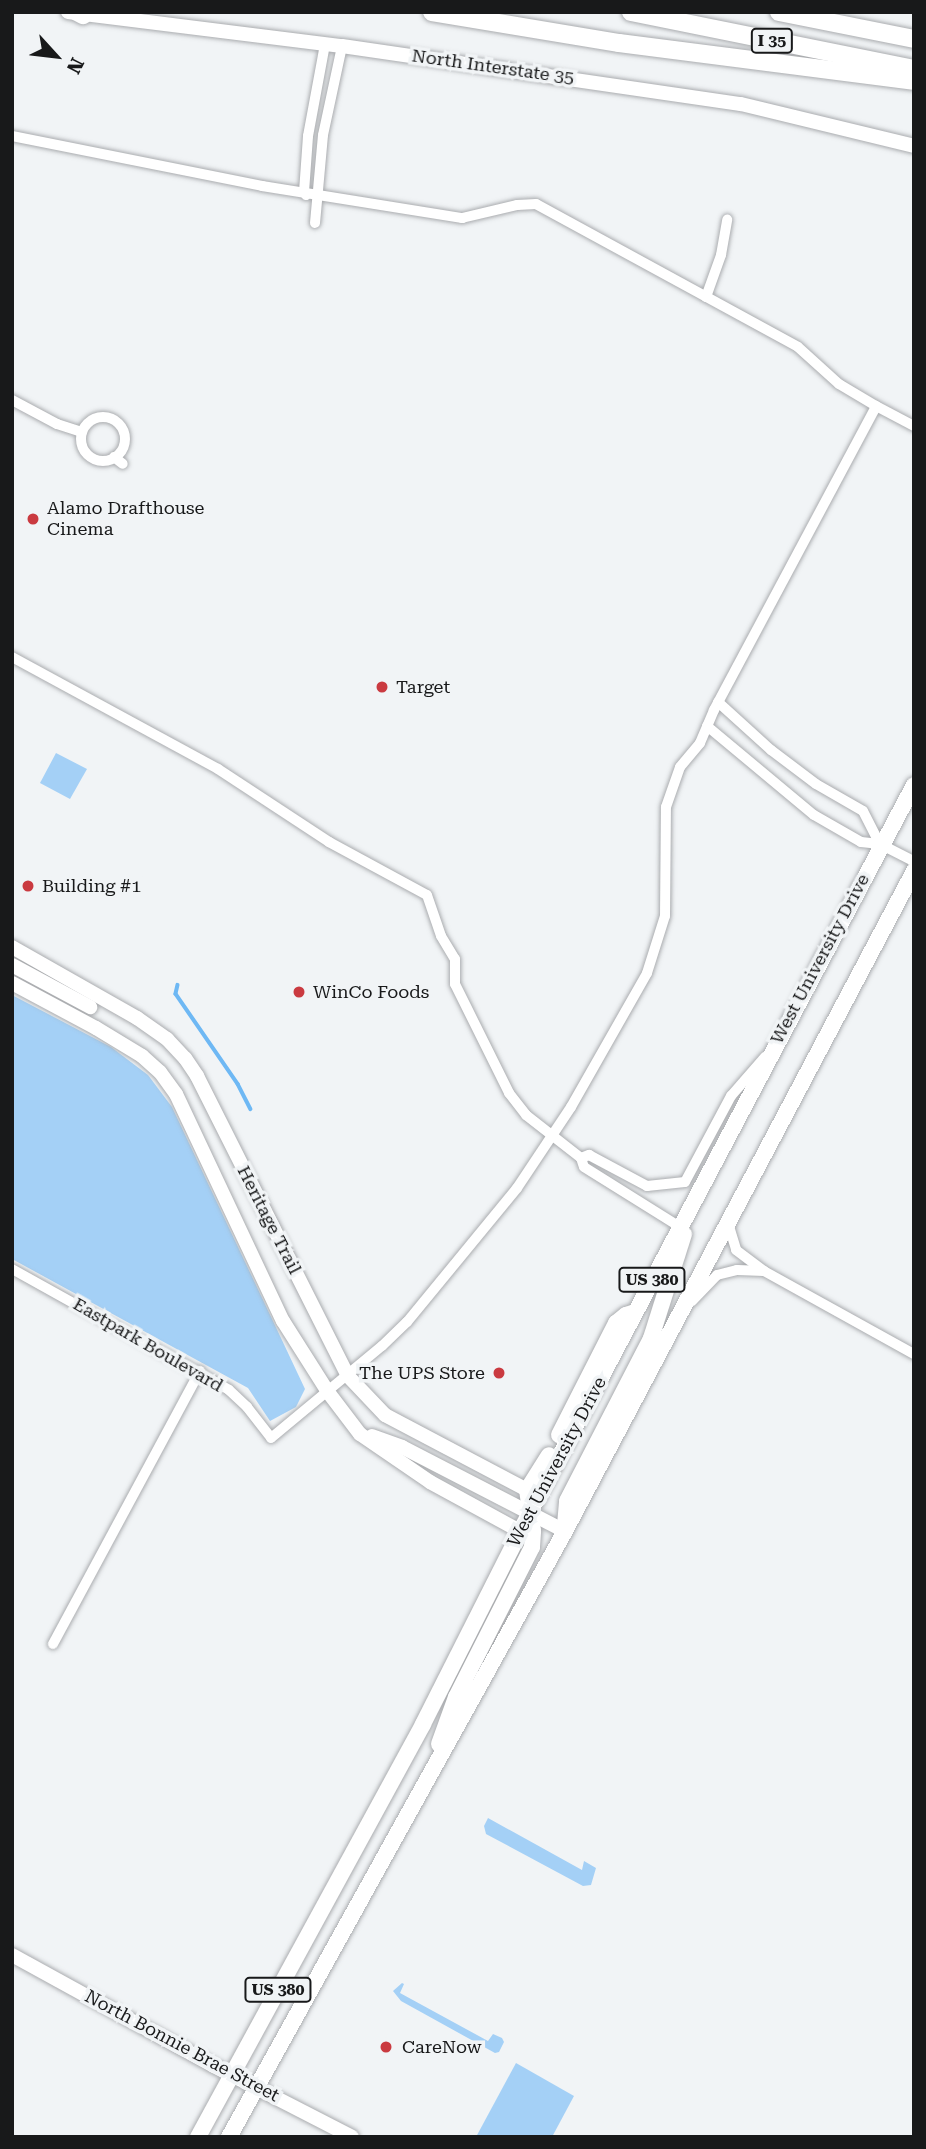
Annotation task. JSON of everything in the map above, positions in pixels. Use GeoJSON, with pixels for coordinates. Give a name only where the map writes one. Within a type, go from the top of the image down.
{"type":"FeatureCollection","features":[{"type":"Feature","properties":{"kind":"highway"},"geometry":{"type":"LineString","coordinates":[[432,12],[619,43],[914,81]]}},
{"type":"Feature","properties":{"kind":"highway","name":"I 35"},"geometry":{"type":"LineString","coordinates":[[631,12],[914,69]]}},
{"type":"Feature","properties":{"kind":"highway","name":"I 35"},"geometry":{"type":"LineString","coordinates":[[779,12],[914,39]]}},
{"type":"Feature","properties":{"kind":"main road","name":"West University Drive"},"geometry":{"type":"LineString","coordinates":[[198,2137],[423,1724],[520,1531],[880,844],[914,785]]}},
{"type":"Feature","properties":{"kind":"main road","name":"US 380"},"geometry":{"type":"LineString","coordinates":[[229,2137],[565,1531],[914,871]]}},
{"type":"Feature","properties":{"kind":"main road"},"geometry":{"type":"LineString","coordinates":[[565,1531],[567,1501],[652,1338],[664,1306],[693,1201]]}},
{"type":"Feature","properties":{"kind":"main road"},"geometry":{"type":"LineString","coordinates":[[434,1767],[441,1734],[456,1698],[532,1547],[533,1531],[527,1490],[542,1468],[616,1323],[635,1312]]}},
{"type":"Feature","properties":{"kind":"street","name":"North Interstate 35"},"geometry":{"type":"LineString","coordinates":[[76,13],[342,46],[741,104],[914,146]]}},
{"type":"Feature","properties":{"kind":"street"},"geometry":{"type":"LineString","coordinates":[[315,206],[304,192],[308,136],[325,44]]}},
{"type":"Feature","properties":{"kind":"street"},"geometry":{"type":"LineString","coordinates":[[315,223],[323,135],[342,46]]}},
{"type":"Feature","properties":{"kind":"street"},"geometry":{"type":"LineString","coordinates":[[12,136],[304,192],[462,218],[536,204],[798,347],[839,384],[914,426]]}},
{"type":"Feature","properties":{"kind":"street"},"geometry":{"type":"LineString","coordinates":[[706,297],[721,255],[727,220]]}},
{"type":"Feature","properties":{"kind":"street"},"geometry":{"type":"LineString","coordinates":[[12,400],[58,424],[82,432]]}},
{"type":"Feature","properties":{"kind":"street"},"geometry":{"type":"LineString","coordinates":[[328,1392],[407,1322],[517,1188],[553,1138],[647,973],[665,916],[666,807],[680,767],[699,743],[718,702],[876,406]]}},
{"type":"Feature","properties":{"kind":"street"},"geometry":{"type":"LineString","coordinates":[[101,417],[114,420],[122,429],[124,446],[119,461],[100,460],[88,455],[82,444],[82,432],[90,421],[101,417]]}},
{"type":"Feature","properties":{"kind":"street"},"geometry":{"type":"LineString","coordinates":[[122,429],[135,429]]}},
{"type":"Feature","properties":{"kind":"street"},"geometry":{"type":"LineString","coordinates":[[12,657],[218,769],[329,842],[427,895],[441,936],[455,959],[455,984],[509,1093],[526,1115],[581,1158],[584,1167],[680,1227]]}},
{"type":"Feature","properties":{"kind":"street"},"geometry":{"type":"LineString","coordinates":[[718,702],[771,750],[816,784],[863,811],[880,844]]}},
{"type":"Feature","properties":{"kind":"street"},"geometry":{"type":"LineString","coordinates":[[707,726],[814,816],[861,842],[880,844],[914,861]]}},
{"type":"Feature","properties":{"kind":"street","name":"Heritage Trail"},"geometry":{"type":"LineString","coordinates":[[12,947],[137,1018],[167,1039],[185,1058],[197,1076],[348,1376],[385,1415],[527,1490]]}},
{"type":"Feature","properties":{"kind":"street"},"geometry":{"type":"LineString","coordinates":[[12,965],[90,1007]]}},
{"type":"Feature","properties":{"kind":"street","name":"Heritage Trail"},"geometry":{"type":"LineString","coordinates":[[12,983],[96,1028],[142,1056],[160,1072],[176,1094],[283,1321],[328,1392],[355,1428],[430,1482],[520,1531]]}},
{"type":"Feature","properties":{"kind":"street"},"geometry":{"type":"LineString","coordinates":[[581,1158],[589,1154],[647,1186],[685,1182],[731,1096],[775,1045]]}},
{"type":"Feature","properties":{"kind":"street"},"geometry":{"type":"LineString","coordinates":[[727,1223],[736,1250],[764,1270],[914,1354]]}},
{"type":"Feature","properties":{"kind":"street","name":"Eastpark Boulevard"},"geometry":{"type":"LineString","coordinates":[[12,1269],[200,1371],[238,1399],[271,1438],[328,1392]]}},
{"type":"Feature","properties":{"kind":"street"},"geometry":{"type":"LineString","coordinates":[[680,1314],[717,1275],[737,1270],[764,1270]]}},
{"type":"Feature","properties":{"kind":"street"},"geometry":{"type":"LineString","coordinates":[[53,1644],[200,1371]]}},
{"type":"Feature","properties":{"kind":"street"},"geometry":{"type":"LineString","coordinates":[[355,1428],[402,1447],[565,1531]]}},
{"type":"Feature","properties":{"kind":"street","name":"North Bonnie Brae Street"},"geometry":{"type":"LineString","coordinates":[[12,1955],[231,2075],[352,2137]]}},
{"type":"Feature","properties":{"kind":"shaded area"},"geometry":{"type":"Polygon","coordinates":[[[56,753],[87,769],[70,799],[40,783],[56,753]]]}},
{"type":"Feature","properties":{"kind":"shaded area"},"geometry":{"type":"Polygon","coordinates":[[[12,995],[111,1047],[148,1075],[172,1107],[305,1389],[296,1407],[270,1421],[248,1388],[12,1259],[12,995]]]}},
{"type":"Feature","properties":{"kind":"shaded area"},"geometry":{"type":"Polygon","coordinates":[[[488,1818],[582,1870],[584,1861],[596,1868],[591,1885],[583,1886],[486,1834],[484,1826],[488,1818]]]}},
{"type":"Feature","properties":{"kind":"shaded area"},"geometry":{"type":"Polygon","coordinates":[[[404,1984],[400,1993],[488,2041],[493,2034],[502,2038],[504,2042],[499,2052],[495,2053],[401,2001],[393,1991],[404,1984]]]}},
{"type":"Feature","properties":{"kind":"shaded area"},"geometry":{"type":"Polygon","coordinates":[[[516,2063],[574,2096],[552,2137],[476,2137],[516,2063]]]}},
{"type":"Feature","properties":{"kind":"waterway"},"geometry":{"type":"LineString","coordinates":[[178,985],[176,994],[238,1084],[251,1109]]}},
{"type":"Feature","properties":{"kind":"place","name":"Alamo Drafthouse Cinema"},"geometry":{"type":"Point","coordinates":[33,519]}},
{"type":"Feature","properties":{"kind":"place","name":"Target"},"geometry":{"type":"Point","coordinates":[382,687]}},
{"type":"Feature","properties":{"kind":"place","name":"Building #1"},"geometry":{"type":"Point","coordinates":[28,886]}},
{"type":"Feature","properties":{"kind":"place","name":"WinCo Foods"},"geometry":{"type":"Point","coordinates":[299,992]}},
{"type":"Feature","properties":{"kind":"place","name":"The UPS Store"},"geometry":{"type":"Point","coordinates":[499,1373]}},
{"type":"Feature","properties":{"kind":"place","name":"CareNow"},"geometry":{"type":"Point","coordinates":[386,2047]}}]}
